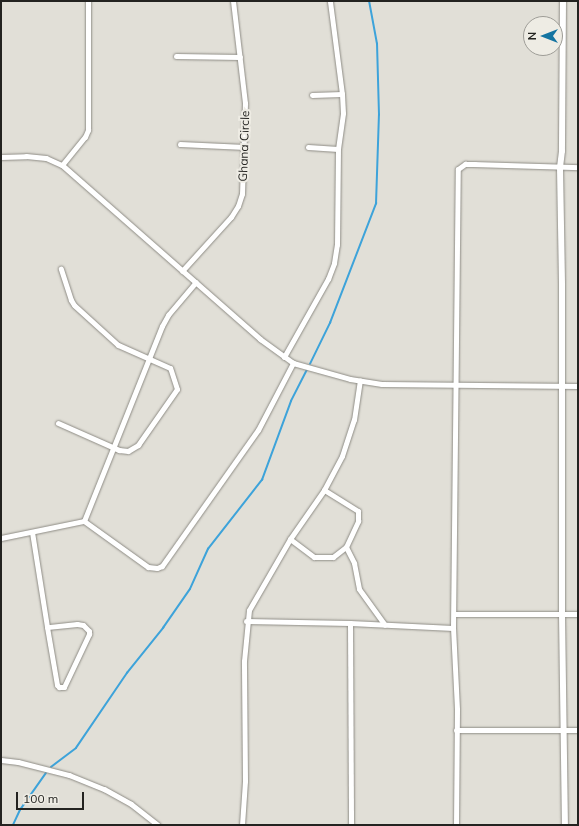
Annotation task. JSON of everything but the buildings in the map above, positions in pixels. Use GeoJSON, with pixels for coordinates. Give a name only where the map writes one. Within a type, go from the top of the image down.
{"type":"FeatureCollection","features":[{"type":"Feature","properties":{"kind":"street"},"geometry":{"type":"LineString","coordinates":[[62,165],[85,137],[88,130],[88,1]]}},
{"type":"Feature","properties":{"kind":"street","name":"Ghana Circle"},"geometry":{"type":"LineString","coordinates":[[182,271],[238,206],[242,194],[245,148],[245,98],[233,1]]}},
{"type":"Feature","properties":{"kind":"street"},"geometry":{"type":"LineString","coordinates":[[284,357],[328,279],[334,263],[337,245],[338,149],[343,113],[330,1]]}},
{"type":"Feature","properties":{"kind":"street"},"geometry":{"type":"LineString","coordinates":[[564,1],[562,151],[560,168],[562,285],[562,614],[565,825]]}},
{"type":"Feature","properties":{"kind":"street"},"geometry":{"type":"LineString","coordinates":[[176,56],[240,57]]}},
{"type":"Feature","properties":{"kind":"street"},"geometry":{"type":"LineString","coordinates":[[312,95],[342,94]]}},
{"type":"Feature","properties":{"kind":"street"},"geometry":{"type":"LineString","coordinates":[[180,144],[245,148]]}},
{"type":"Feature","properties":{"kind":"street"},"geometry":{"type":"LineString","coordinates":[[308,147],[338,149]]}},
{"type":"Feature","properties":{"kind":"street"},"geometry":{"type":"LineString","coordinates":[[1,157],[26,156],[46,158],[62,165],[260,339],[293,363],[360,380],[394,384],[578,386]]}},
{"type":"Feature","properties":{"kind":"street"},"geometry":{"type":"LineString","coordinates":[[456,825],[456,730],[453,628],[458,169],[465,164],[560,168],[578,167]]}},
{"type":"Feature","properties":{"kind":"street"},"geometry":{"type":"LineString","coordinates":[[58,423],[113,447],[128,451],[138,445],[177,389],[170,368],[149,357],[124,349],[74,305],[71,300],[62,269]]}},
{"type":"Feature","properties":{"kind":"street"},"geometry":{"type":"LineString","coordinates":[[84,521],[162,326],[168,315],[196,282]]}},
{"type":"Feature","properties":{"kind":"street"},"geometry":{"type":"LineString","coordinates":[[1,538],[84,521],[148,567],[156,568],[162,566],[258,430],[293,363]]}},
{"type":"Feature","properties":{"kind":"street"},"geometry":{"type":"LineString","coordinates":[[242,825],[245,781],[244,661],[246,621],[250,607],[290,539],[324,490],[342,456],[354,420],[360,380]]}},
{"type":"Feature","properties":{"kind":"street"},"geometry":{"type":"LineString","coordinates":[[290,539],[314,557],[333,557],[346,547],[358,521],[358,511],[324,490]]}},
{"type":"Feature","properties":{"kind":"street"},"geometry":{"type":"LineString","coordinates":[[32,532],[47,627],[57,685],[64,687],[89,634],[89,631],[83,625],[77,624],[47,627]]}},
{"type":"Feature","properties":{"kind":"street"},"geometry":{"type":"LineString","coordinates":[[346,547],[354,564],[359,589],[385,625]]}},
{"type":"Feature","properties":{"kind":"street"},"geometry":{"type":"LineString","coordinates":[[454,614],[578,614]]}},
{"type":"Feature","properties":{"kind":"street"},"geometry":{"type":"LineString","coordinates":[[246,621],[350,623],[453,628]]}},
{"type":"Feature","properties":{"kind":"street"},"geometry":{"type":"LineString","coordinates":[[350,623],[351,825]]}},
{"type":"Feature","properties":{"kind":"street"},"geometry":{"type":"LineString","coordinates":[[456,730],[578,730]]}},
{"type":"Feature","properties":{"kind":"street"},"geometry":{"type":"LineString","coordinates":[[1,760],[18,762],[69,775],[104,789],[131,804],[158,825]]}},
{"type":"Feature","properties":{"kind":"waterway"},"geometry":{"type":"LineString","coordinates":[[310,364],[330,323],[376,204],[379,115],[377,44],[369,1]]}},
{"type":"Feature","properties":{"kind":"waterway"},"geometry":{"type":"LineString","coordinates":[[51,767],[76,748],[127,673],[163,628],[190,589],[208,549],[262,480],[291,401],[307,370]]}},
{"type":"Feature","properties":{"kind":"waterway"},"geometry":{"type":"LineString","coordinates":[[13,825],[20,810],[46,773]]}}]}
